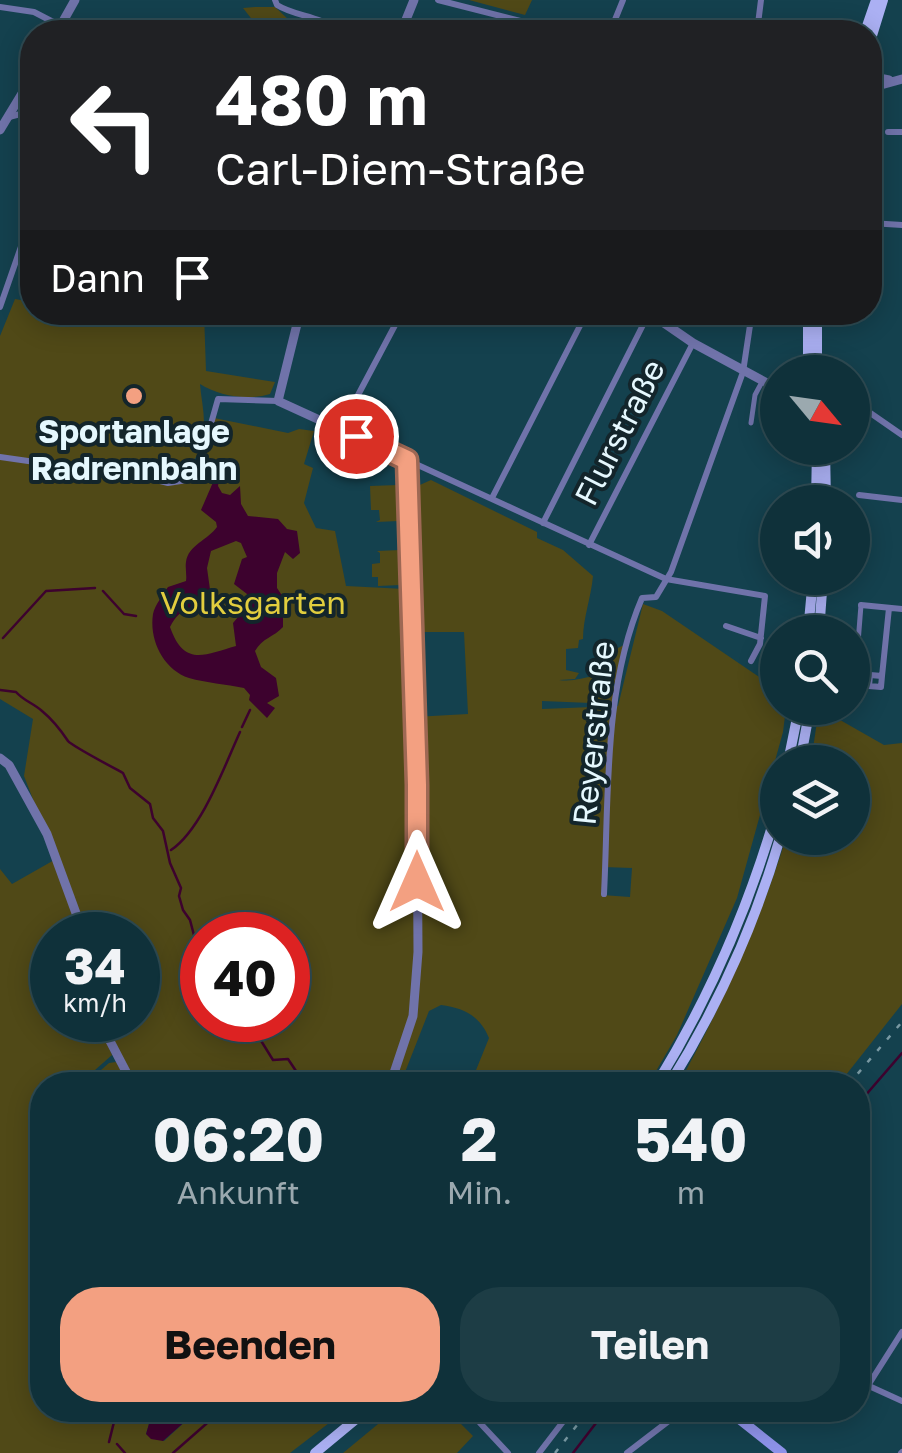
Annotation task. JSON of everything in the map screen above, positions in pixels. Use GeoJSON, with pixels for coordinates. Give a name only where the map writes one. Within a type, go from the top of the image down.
{"type":"FeatureCollection","features":[{"type":"Feature","properties":{"kind":"main road"},"geometry":{"type":"LineString","coordinates":[[808,325],[808,355]]}},
{"type":"Feature","properties":{"kind":"main road"},"geometry":{"type":"LineString","coordinates":[[817,325],[817,355]]}},
{"type":"Feature","properties":{"kind":"main road"},"geometry":{"type":"LineString","coordinates":[[663,1072],[727,952],[763,855]]}},
{"type":"Feature","properties":{"kind":"main road"},"geometry":{"type":"LineString","coordinates":[[676,1072],[722,990],[774,855]]}},
{"type":"Feature","properties":{"kind":"main road"},"geometry":{"type":"LineString","coordinates":[[314,1453],[352,1422]]}},
{"type":"Feature","properties":{"kind":"main road"},"geometry":{"type":"LineString","coordinates":[[743,1422],[782,1453]]}},
{"type":"Feature","properties":{"kind":"street"},"geometry":{"type":"LineString","coordinates":[[275,0],[290,13],[318,20]]}},
{"type":"Feature","properties":{"kind":"street"},"geometry":{"type":"LineString","coordinates":[[284,0],[290,13]]}},
{"type":"Feature","properties":{"kind":"street"},"geometry":{"type":"LineString","coordinates":[[438,0],[517,20]]}},
{"type":"Feature","properties":{"kind":"street"},"geometry":{"type":"LineString","coordinates":[[0,7],[34,12],[46,20]]}},
{"type":"Feature","properties":{"kind":"street"},"geometry":{"type":"LineString","coordinates":[[0,130],[20,99]]}},
{"type":"Feature","properties":{"kind":"street"},"geometry":{"type":"LineString","coordinates":[[9,118],[20,115]]}},
{"type":"Feature","properties":{"kind":"street"},"geometry":{"type":"LineString","coordinates":[[888,132],[902,132]]}},
{"type":"Feature","properties":{"kind":"street"},"geometry":{"type":"LineString","coordinates":[[0,307],[20,250]]}},
{"type":"Feature","properties":{"kind":"street"},"geometry":{"type":"LineString","coordinates":[[278,401],[297,325]]}},
{"type":"Feature","properties":{"kind":"street"},"geometry":{"type":"LineString","coordinates":[[340,428],[395,325]]}},
{"type":"Feature","properties":{"kind":"street"},"geometry":{"type":"LineString","coordinates":[[492,499],[580,325]]}},
{"type":"Feature","properties":{"kind":"street"},"geometry":{"type":"LineString","coordinates":[[543,523],[643,325]]}},
{"type":"Feature","properties":{"kind":"street"},"geometry":{"type":"LineString","coordinates":[[665,325],[760,381]]}},
{"type":"Feature","properties":{"kind":"street"},"geometry":{"type":"LineString","coordinates":[[672,330],[674,325]]}},
{"type":"Feature","properties":{"kind":"street","name":"Reyerstraße"},"geometry":{"type":"LineString","coordinates":[[604,894],[612,736],[626,642],[642,598],[656,597],[666,579],[743,372],[750,325]]}},
{"type":"Feature","properties":{"kind":"street","name":"Flurstraße"},"geometry":{"type":"LineString","coordinates":[[589,545],[693,342]]}},
{"type":"Feature","properties":{"kind":"street"},"geometry":{"type":"LineString","coordinates":[[751,422],[760,386]]}},
{"type":"Feature","properties":{"kind":"street"},"geometry":{"type":"LineString","coordinates":[[0,457],[61,466],[135,470],[156,481],[180,481],[191,476],[201,458],[218,398],[278,401],[666,579],[765,596],[763,615]]}},
{"type":"Feature","properties":{"kind":"street"},"geometry":{"type":"LineString","coordinates":[[870,413],[902,434]]}},
{"type":"Feature","properties":{"kind":"street"},"geometry":{"type":"LineString","coordinates":[[394,1072],[413,1016],[418,952],[407,460]]}},
{"type":"Feature","properties":{"kind":"street"},"geometry":{"type":"LineString","coordinates":[[870,496],[902,500]]}},
{"type":"Feature","properties":{"kind":"street"},"geometry":{"type":"LineString","coordinates":[[860,615],[861,605],[902,609]]}},
{"type":"Feature","properties":{"kind":"street"},"geometry":{"type":"LineString","coordinates":[[870,686],[881,687],[889,608]]}},
{"type":"Feature","properties":{"kind":"street"},"geometry":{"type":"LineString","coordinates":[[726,626],[760,638]]}},
{"type":"Feature","properties":{"kind":"street"},"geometry":{"type":"LineString","coordinates":[[751,662],[760,640]]}},
{"type":"Feature","properties":{"kind":"street"},"geometry":{"type":"LineString","coordinates":[[0,758],[9,766],[48,834],[76,912]]}},
{"type":"Feature","properties":{"kind":"street"},"geometry":{"type":"LineString","coordinates":[[111,1042],[126,1072]]}},
{"type":"Feature","properties":{"kind":"street"},"geometry":{"type":"LineString","coordinates":[[870,1382],[902,1332]]}},
{"type":"Feature","properties":{"kind":"street"},"geometry":{"type":"LineString","coordinates":[[870,1384],[902,1400]]}},
{"type":"Feature","properties":{"kind":"street"},"geometry":{"type":"LineString","coordinates":[[538,1453],[563,1422]]}},
{"type":"Feature","properties":{"kind":"street"},"geometry":{"type":"LineString","coordinates":[[627,1453],[667,1422]]}},
{"type":"Feature","properties":{"kind":"street"},"geometry":{"type":"LineString","coordinates":[[480,1423],[508,1453]]}},
{"type":"Feature","properties":{"kind":"green space"},"geometry":{"type":"Polygon","coordinates":[[[469,0],[532,0],[525,15],[469,0]]]}},
{"type":"Feature","properties":{"kind":"green space"},"geometry":{"type":"Polygon","coordinates":[[[275,7],[289,20],[252,20],[243,8],[275,7]]]}},
{"type":"Feature","properties":{"kind":"green space","name":"Volksgarten"},"geometry":{"type":"Polygon","coordinates":[[[15,299],[20,300],[20,325],[204,325],[206,371],[275,382],[270,394],[252,397],[216,392],[200,384],[203,440],[191,464],[181,470],[157,471],[130,458],[123,464],[77,462],[74,467],[135,470],[156,481],[187,480],[214,418],[288,433],[299,429],[314,431],[304,464],[313,468],[304,503],[316,528],[335,531],[346,586],[405,589],[414,717],[468,714],[464,632],[416,632],[413,488],[431,480],[537,532],[537,538],[563,550],[593,576],[583,639],[579,640],[578,648],[566,649],[566,670],[579,673],[575,679],[559,680],[602,678],[617,690],[615,704],[542,701],[542,709],[618,706],[643,604],[662,611],[760,677],[760,725],[784,725],[779,745],[760,745],[760,815],[737,898],[677,1035],[656,1072],[475,1072],[489,1038],[470,1014],[441,1005],[429,1011],[405,1072],[126,1072],[107,1042],[160,1042],[160,912],[30,912],[30,1042],[107,1042],[112,1055],[93,1072],[30,1072],[30,1422],[150,1422],[146,1434],[164,1441],[185,1422],[330,1422],[290,1453],[0,1453],[0,869],[12,884],[56,859],[24,776],[33,719],[0,699],[0,336],[15,299]],[[603,867],[602,895],[630,897],[632,868],[603,867]]]}},
{"type":"Feature","properties":{"kind":"green space"},"geometry":{"type":"Polygon","coordinates":[[[398,485],[399,521],[376,522],[380,520],[379,510],[371,510],[370,486],[398,485]]]}},
{"type":"Feature","properties":{"kind":"green space"},"geometry":{"type":"Polygon","coordinates":[[[400,550],[401,585],[378,586],[378,577],[372,577],[372,564],[380,563],[377,551],[400,550]]]}},
{"type":"Feature","properties":{"kind":"green space"},"geometry":{"type":"Polygon","coordinates":[[[624,645],[618,687],[601,670],[604,655],[624,645]]]}},
{"type":"Feature","properties":{"kind":"green space"},"geometry":{"type":"Polygon","coordinates":[[[816,725],[849,725],[884,745],[902,743],[902,1004],[848,1072],[685,1072],[764,902],[780,855],[870,855],[870,745],[814,745],[816,725]]]}},
{"type":"Feature","properties":{"kind":"green space"},"geometry":{"type":"Polygon","coordinates":[[[116,1062],[122,1072],[99,1072],[116,1062]]]}},
{"type":"Feature","properties":{"kind":"green space"},"geometry":{"type":"Polygon","coordinates":[[[380,1422],[459,1422],[473,1436],[457,1453],[343,1453],[380,1422]]]}},
{"type":"Feature","properties":{"kind":"shaded area"},"geometry":{"type":"Polygon","coordinates":[[[214,480],[219,480],[222,493],[230,495],[240,486],[241,504],[248,516],[278,519],[287,529],[297,531],[300,553],[293,559],[285,552],[277,573],[277,588],[283,597],[283,627],[255,651],[261,667],[276,678],[279,696],[267,703],[275,708],[267,718],[249,700],[244,688],[180,674],[165,661],[153,634],[157,604],[168,587],[186,581],[188,556],[217,527],[201,510],[214,480]],[[236,541],[211,551],[207,568],[212,604],[183,612],[170,627],[189,653],[205,654],[236,646],[233,623],[244,610],[247,594],[234,584],[242,559],[247,557],[236,541]]]}},
{"type":"Feature","properties":{"kind":"shaded area"},"geometry":{"type":"Polygon","coordinates":[[[150,1422],[184,1422],[163,1441],[146,1434],[150,1422]]]}},
{"type":"Feature","properties":{"kind":"waterway"},"geometry":{"type":"LineString","coordinates":[[3,638],[46,591],[95,588]]}},
{"type":"Feature","properties":{"kind":"waterway"},"geometry":{"type":"LineString","coordinates":[[103,591],[124,614],[136,616]]}},
{"type":"Feature","properties":{"kind":"waterway"},"geometry":{"type":"LineString","coordinates":[[0,690],[16,692],[39,708],[71,744],[123,773],[130,788],[150,804],[153,818],[163,831],[184,912]]}},
{"type":"Feature","properties":{"kind":"waterway"},"geometry":{"type":"LineString","coordinates":[[242,727],[250,710]]}},
{"type":"Feature","properties":{"kind":"waterway"},"geometry":{"type":"LineString","coordinates":[[171,850],[202,813],[240,732]]}},
{"type":"Feature","properties":{"kind":"waterway"},"geometry":{"type":"LineString","coordinates":[[262,1042],[273,1060],[288,1059],[297,1072]]}},
{"type":"Feature","properties":{"kind":"waterway"},"geometry":{"type":"LineString","coordinates":[[870,1090],[902,1053]]}},
{"type":"Feature","properties":{"kind":"waterway"},"geometry":{"type":"LineString","coordinates":[[109,1442],[114,1422]]}},
{"type":"Feature","properties":{"kind":"waterway"},"geometry":{"type":"LineString","coordinates":[[173,1453],[208,1422]]}},
{"type":"Feature","properties":{"kind":"waterway"},"geometry":{"type":"LineString","coordinates":[[573,1453],[597,1422]]}},
{"type":"Feature","properties":{"kind":"waterway"},"geometry":{"type":"LineString","coordinates":[[117,1444],[125,1453]]}},
{"type":"Feature","properties":{"kind":"railway"},"geometry":{"type":"LineString","coordinates":[[859,1072],[902,1022]]}},
{"type":"Feature","properties":{"kind":"railway"},"geometry":{"type":"LineString","coordinates":[[555,1453],[580,1422]]}},
{"type":"Feature","properties":{"kind":"place","name":"Sportanlage Radrennbahn"},"geometry":{"type":"Point","coordinates":[134,396]}},
{"type":"Feature","properties":{"kind":"route"},"geometry":{"type":"LineString","coordinates":[[356,436],[407,460],[417,882]]}}]}
